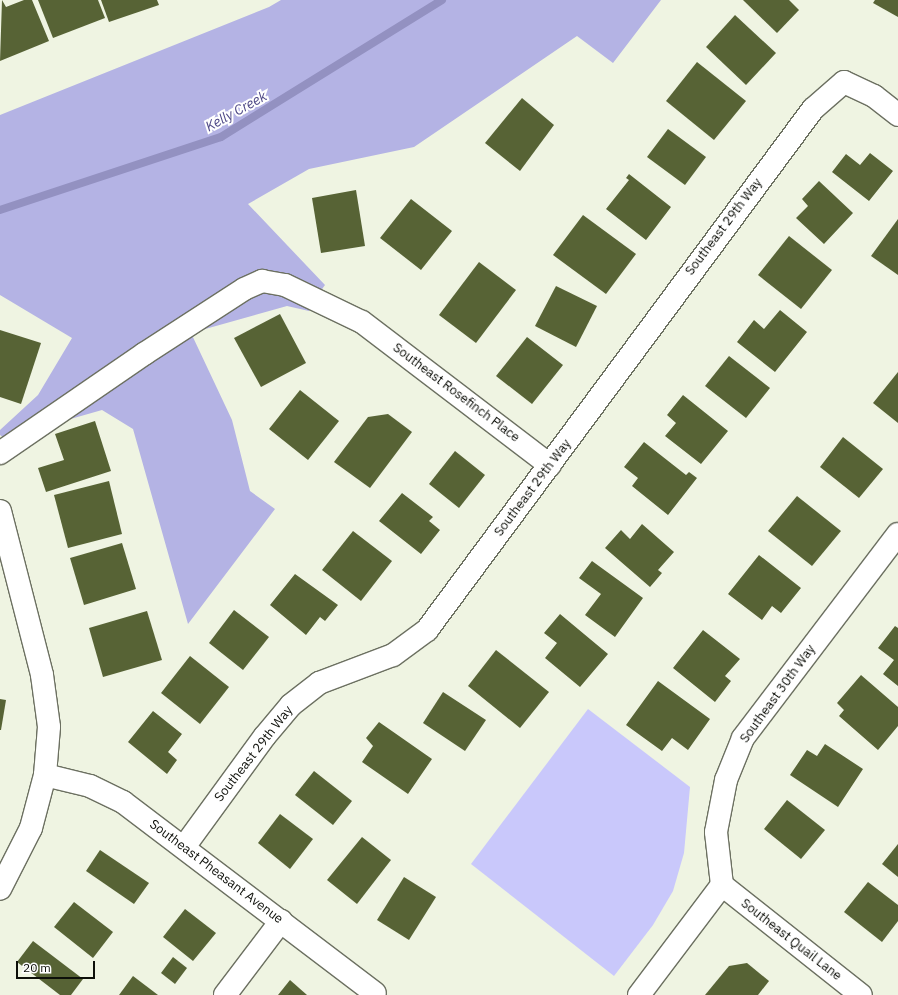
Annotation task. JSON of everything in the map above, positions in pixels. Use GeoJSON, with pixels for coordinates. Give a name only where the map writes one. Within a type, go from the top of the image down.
{"type":"FeatureCollection","features":[{"type":"Feature","properties":{"kind":"street","name":"Southeast 29th Way"},"geometry":{"type":"LineString","coordinates":[[184,847],[264,736],[291,705],[319,683],[393,655],[427,630],[813,108],[844,82],[874,96],[898,115]]}},
{"type":"Feature","properties":{"kind":"street","name":"Southeast Rosefinch Place"},"geometry":{"type":"LineString","coordinates":[[0,453],[144,354],[244,290],[262,281],[285,285],[362,322],[550,464]]}},
{"type":"Feature","properties":{"kind":"street"},"geometry":{"type":"LineString","coordinates":[[0,511],[42,675],[49,727],[45,775],[31,828],[0,889]]}},
{"type":"Feature","properties":{"kind":"street","name":"Southeast 30th Way"},"geometry":{"type":"LineString","coordinates":[[722,885],[716,832],[726,780],[743,738],[898,534]]}},
{"type":"Feature","properties":{"kind":"street","name":"Southeast Pheasant Avenue"},"geometry":{"type":"LineString","coordinates":[[45,775],[90,786],[123,802],[375,993]]}},
{"type":"Feature","properties":{"kind":"street"},"geometry":{"type":"LineString","coordinates":[[639,995],[722,885]]}},
{"type":"Feature","properties":{"kind":"street","name":"Southeast Quail Lane"},"geometry":{"type":"LineString","coordinates":[[722,885],[861,995]]}},
{"type":"Feature","properties":{"kind":"street"},"geometry":{"type":"LineString","coordinates":[[224,995],[281,921]]}},
{"type":"Feature","properties":{"kind":"shaded area"},"geometry":{"type":"Polygon","coordinates":[[[281,0],[661,0],[613,63],[577,36],[414,147],[309,169],[248,204],[325,285],[312,303],[309,311],[287,306],[191,333],[232,420],[250,491],[275,509],[188,624],[133,429],[102,410],[4,438],[0,435],[0,430],[38,395],[72,338],[0,295],[0,115],[269,7],[281,0]]]}},
{"type":"Feature","properties":{"kind":"shaded area"},"geometry":{"type":"Polygon","coordinates":[[[588,709],[690,787],[684,853],[673,891],[653,925],[614,976],[471,864],[588,709]]]}},
{"type":"Feature","properties":{"kind":"building"},"geometry":{"type":"Polygon","coordinates":[[[2,0],[6,7],[24,0],[32,0],[49,41],[0,61],[2,0]]]}},
{"type":"Feature","properties":{"kind":"building"},"geometry":{"type":"Polygon","coordinates":[[[38,0],[98,0],[105,18],[53,38],[38,0]]]}},
{"type":"Feature","properties":{"kind":"building"},"geometry":{"type":"Polygon","coordinates":[[[101,0],[157,0],[159,5],[109,22],[101,0]]]}},
{"type":"Feature","properties":{"kind":"building"},"geometry":{"type":"Polygon","coordinates":[[[743,0],[789,0],[799,10],[777,33],[743,0]]]}},
{"type":"Feature","properties":{"kind":"building"},"geometry":{"type":"Polygon","coordinates":[[[875,0],[898,0],[898,17],[873,3],[875,0]]]}},
{"type":"Feature","properties":{"kind":"building"},"geometry":{"type":"Polygon","coordinates":[[[735,15],[776,53],[746,85],[706,47],[735,15]]]}},
{"type":"Feature","properties":{"kind":"building"},"geometry":{"type":"Polygon","coordinates":[[[697,62],[746,101],[714,140],[666,101],[697,62]]]}},
{"type":"Feature","properties":{"kind":"building"},"geometry":{"type":"Polygon","coordinates":[[[522,98],[554,125],[520,171],[485,143],[522,98]]]}},
{"type":"Feature","properties":{"kind":"building"},"geometry":{"type":"Polygon","coordinates":[[[668,129],[706,157],[685,185],[647,157],[668,129]]]}},
{"type":"Feature","properties":{"kind":"building"},"geometry":{"type":"Polygon","coordinates":[[[870,153],[893,171],[869,201],[832,172],[846,154],[860,165],[870,153]]]}},
{"type":"Feature","properties":{"kind":"building"},"geometry":{"type":"Polygon","coordinates":[[[629,174],[671,207],[646,240],[606,209],[629,180],[626,178],[629,174]]]}},
{"type":"Feature","properties":{"kind":"building"},"geometry":{"type":"Polygon","coordinates":[[[819,181],[853,213],[824,244],[796,218],[808,206],[802,199],[819,181]]]}},
{"type":"Feature","properties":{"kind":"building"},"geometry":{"type":"Polygon","coordinates":[[[356,190],[365,246],[321,253],[312,198],[356,190]]]}},
{"type":"Feature","properties":{"kind":"building"},"geometry":{"type":"Polygon","coordinates":[[[411,199],[452,231],[421,270],[380,238],[411,199]]]}},
{"type":"Feature","properties":{"kind":"building"},"geometry":{"type":"Polygon","coordinates":[[[583,215],[636,254],[606,294],[553,255],[583,215]]]}},
{"type":"Feature","properties":{"kind":"building"},"geometry":{"type":"Polygon","coordinates":[[[898,219],[898,275],[871,256],[898,219]]]}},
{"type":"Feature","properties":{"kind":"building"},"geometry":{"type":"Polygon","coordinates":[[[789,236],[832,270],[801,309],[758,275],[789,236]]]}},
{"type":"Feature","properties":{"kind":"building"},"geometry":{"type":"Polygon","coordinates":[[[479,262],[516,290],[476,343],[439,315],[479,262]]]}},
{"type":"Feature","properties":{"kind":"building"},"geometry":{"type":"Polygon","coordinates":[[[556,286],[597,306],[576,347],[535,326],[556,286]]]}},
{"type":"Feature","properties":{"kind":"building"},"geometry":{"type":"Polygon","coordinates":[[[780,310],[807,332],[775,372],[737,342],[754,320],[764,329],[780,310]]]}},
{"type":"Feature","properties":{"kind":"building"},"geometry":{"type":"Polygon","coordinates":[[[280,314],[306,363],[261,387],[234,338],[280,314]]]}},
{"type":"Feature","properties":{"kind":"building"},"geometry":{"type":"Polygon","coordinates":[[[0,330],[41,343],[21,404],[0,397],[0,330]]]}},
{"type":"Feature","properties":{"kind":"building"},"geometry":{"type":"Polygon","coordinates":[[[527,337],[563,365],[532,404],[496,376],[527,337]]]}},
{"type":"Feature","properties":{"kind":"building"},"geometry":{"type":"Polygon","coordinates":[[[729,356],[770,388],[746,418],[705,386],[729,356]]]}},
{"type":"Feature","properties":{"kind":"building"},"geometry":{"type":"Polygon","coordinates":[[[898,372],[898,423],[873,403],[898,372]]]}},
{"type":"Feature","properties":{"kind":"building"},"geometry":{"type":"Polygon","coordinates":[[[300,390],[339,421],[308,460],[269,429],[300,390]]]}},
{"type":"Feature","properties":{"kind":"building"},"geometry":{"type":"Polygon","coordinates":[[[683,395],[728,431],[701,464],[665,436],[676,423],[667,415],[683,395]]]}},
{"type":"Feature","properties":{"kind":"building"},"geometry":{"type":"Polygon","coordinates":[[[388,414],[412,432],[370,488],[334,462],[368,417],[388,414]]]}},
{"type":"Feature","properties":{"kind":"building"},"geometry":{"type":"Polygon","coordinates":[[[95,421],[111,471],[46,492],[38,468],[64,460],[55,434],[95,421]]]}},
{"type":"Feature","properties":{"kind":"building"},"geometry":{"type":"Polygon","coordinates":[[[843,437],[883,469],[859,498],[820,467],[843,437]]]}},
{"type":"Feature","properties":{"kind":"building"},"geometry":{"type":"Polygon","coordinates":[[[644,442],[686,475],[689,472],[697,478],[668,515],[632,486],[638,478],[624,467],[644,442]]]}},
{"type":"Feature","properties":{"kind":"building"},"geometry":{"type":"Polygon","coordinates":[[[455,451],[485,475],[459,508],[429,484],[455,451]]]}},
{"type":"Feature","properties":{"kind":"building"},"geometry":{"type":"Polygon","coordinates":[[[109,481],[122,534],[68,548],[54,495],[109,481]]]}},
{"type":"Feature","properties":{"kind":"building"},"geometry":{"type":"Polygon","coordinates":[[[402,493],[433,517],[429,521],[440,530],[421,554],[379,521],[402,493]]]}},
{"type":"Feature","properties":{"kind":"building"},"geometry":{"type":"Polygon","coordinates":[[[797,496],[841,531],[812,566],[768,531],[797,496]]]}},
{"type":"Feature","properties":{"kind":"building"},"geometry":{"type":"Polygon","coordinates":[[[642,524],[674,552],[658,570],[662,573],[650,587],[605,548],[621,530],[630,539],[642,524]]]}},
{"type":"Feature","properties":{"kind":"building"},"geometry":{"type":"Polygon","coordinates":[[[353,531],[392,561],[361,601],[322,570],[353,531]]]}},
{"type":"Feature","properties":{"kind":"building"},"geometry":{"type":"Polygon","coordinates":[[[122,543],[136,589],[84,605],[70,558],[122,543]]]}},
{"type":"Feature","properties":{"kind":"building"},"geometry":{"type":"Polygon","coordinates":[[[759,555],[801,588],[781,613],[772,606],[762,620],[728,594],[759,555]]]}},
{"type":"Feature","properties":{"kind":"building"},"geometry":{"type":"Polygon","coordinates":[[[592,561],[643,598],[615,637],[585,615],[601,594],[579,578],[592,561]]]}},
{"type":"Feature","properties":{"kind":"building"},"geometry":{"type":"Polygon","coordinates":[[[295,574],[338,605],[325,621],[320,617],[306,635],[270,605],[295,574]]]}},
{"type":"Feature","properties":{"kind":"building"},"geometry":{"type":"Polygon","coordinates":[[[234,610],[269,637],[243,670],[209,643],[234,610]]]}},
{"type":"Feature","properties":{"kind":"building"},"geometry":{"type":"Polygon","coordinates":[[[147,611],[162,660],[103,677],[89,628],[147,611]]]}},
{"type":"Feature","properties":{"kind":"building"},"geometry":{"type":"Polygon","coordinates":[[[560,614],[608,654],[580,687],[545,658],[557,643],[544,633],[560,614]]]}},
{"type":"Feature","properties":{"kind":"building"},"geometry":{"type":"Polygon","coordinates":[[[895,626],[898,628],[898,686],[883,674],[894,660],[878,648],[895,626]]]}},
{"type":"Feature","properties":{"kind":"building"},"geometry":{"type":"Polygon","coordinates":[[[703,630],[740,659],[725,676],[731,681],[715,702],[673,668],[703,630]]]}},
{"type":"Feature","properties":{"kind":"building"},"geometry":{"type":"Polygon","coordinates":[[[496,650],[549,692],[520,728],[468,686],[496,650]]]}},
{"type":"Feature","properties":{"kind":"building"},"geometry":{"type":"Polygon","coordinates":[[[190,656],[229,687],[200,724],[161,693],[190,656]]]}},
{"type":"Feature","properties":{"kind":"building"},"geometry":{"type":"Polygon","coordinates":[[[861,675],[898,707],[898,726],[878,750],[839,716],[844,710],[837,703],[861,675]]]}},
{"type":"Feature","properties":{"kind":"building"},"geometry":{"type":"Polygon","coordinates":[[[658,681],[710,719],[688,750],[672,738],[662,751],[626,725],[658,681]]]}},
{"type":"Feature","properties":{"kind":"building"},"geometry":{"type":"Polygon","coordinates":[[[443,692],[486,720],[465,751],[423,723],[443,692]]]}},
{"type":"Feature","properties":{"kind":"building"},"geometry":{"type":"Polygon","coordinates":[[[0,699],[6,700],[1,730],[0,730],[0,699]]]}},
{"type":"Feature","properties":{"kind":"building"},"geometry":{"type":"Polygon","coordinates":[[[153,711],[182,734],[168,752],[177,760],[167,774],[128,742],[153,711]]]}},
{"type":"Feature","properties":{"kind":"building"},"geometry":{"type":"Polygon","coordinates":[[[379,722],[432,759],[408,794],[362,762],[373,746],[366,738],[379,722]]]}},
{"type":"Feature","properties":{"kind":"building"},"geometry":{"type":"Polygon","coordinates":[[[825,744],[863,769],[838,807],[790,775],[807,750],[817,756],[825,744]]]}},
{"type":"Feature","properties":{"kind":"building"},"geometry":{"type":"Polygon","coordinates":[[[314,771],[352,801],[333,825],[295,795],[314,771]]]}},
{"type":"Feature","properties":{"kind":"building"},"geometry":{"type":"Polygon","coordinates":[[[787,800],[825,830],[801,859],[764,829],[787,800]]]}},
{"type":"Feature","properties":{"kind":"building"},"geometry":{"type":"Polygon","coordinates":[[[280,814],[313,839],[290,869],[258,843],[280,814]]]}},
{"type":"Feature","properties":{"kind":"building"},"geometry":{"type":"Polygon","coordinates":[[[362,837],[391,860],[357,904],[327,880],[362,837]]]}},
{"type":"Feature","properties":{"kind":"building"},"geometry":{"type":"Polygon","coordinates":[[[898,844],[898,877],[882,864],[898,844]]]}},
{"type":"Feature","properties":{"kind":"building"},"geometry":{"type":"Polygon","coordinates":[[[100,850],[149,883],[134,904],[86,871],[100,850]]]}},
{"type":"Feature","properties":{"kind":"building"},"geometry":{"type":"Polygon","coordinates":[[[404,877],[436,897],[409,940],[377,920],[404,877]]]}},
{"type":"Feature","properties":{"kind":"building"},"geometry":{"type":"Polygon","coordinates":[[[868,882],[898,905],[898,921],[882,942],[844,912],[868,882]]]}},
{"type":"Feature","properties":{"kind":"building"},"geometry":{"type":"Polygon","coordinates":[[[74,902],[113,932],[93,958],[54,927],[74,902]]]}},
{"type":"Feature","properties":{"kind":"building"},"geometry":{"type":"Polygon","coordinates":[[[185,909],[216,933],[193,961],[163,937],[185,909]]]}},
{"type":"Feature","properties":{"kind":"building"},"geometry":{"type":"Polygon","coordinates":[[[33,941],[83,979],[71,995],[60,995],[17,962],[33,941]]]}},
{"type":"Feature","properties":{"kind":"building"},"geometry":{"type":"Polygon","coordinates":[[[173,957],[187,968],[175,984],[161,973],[173,957]]]}},
{"type":"Feature","properties":{"kind":"building"},"geometry":{"type":"Polygon","coordinates":[[[747,963],[769,981],[758,995],[705,995],[729,966],[747,963]]]}},
{"type":"Feature","properties":{"kind":"building"},"geometry":{"type":"Polygon","coordinates":[[[133,976],[158,995],[119,995],[133,976]]]}},
{"type":"Feature","properties":{"kind":"building"},"geometry":{"type":"Polygon","coordinates":[[[290,980],[307,995],[278,995],[290,980]]]}},
{"type":"Feature","properties":{"kind":"waterway","name":"Kelly Creek"},"geometry":{"type":"LineString","coordinates":[[0,210],[221,137],[442,0]]}}]}
